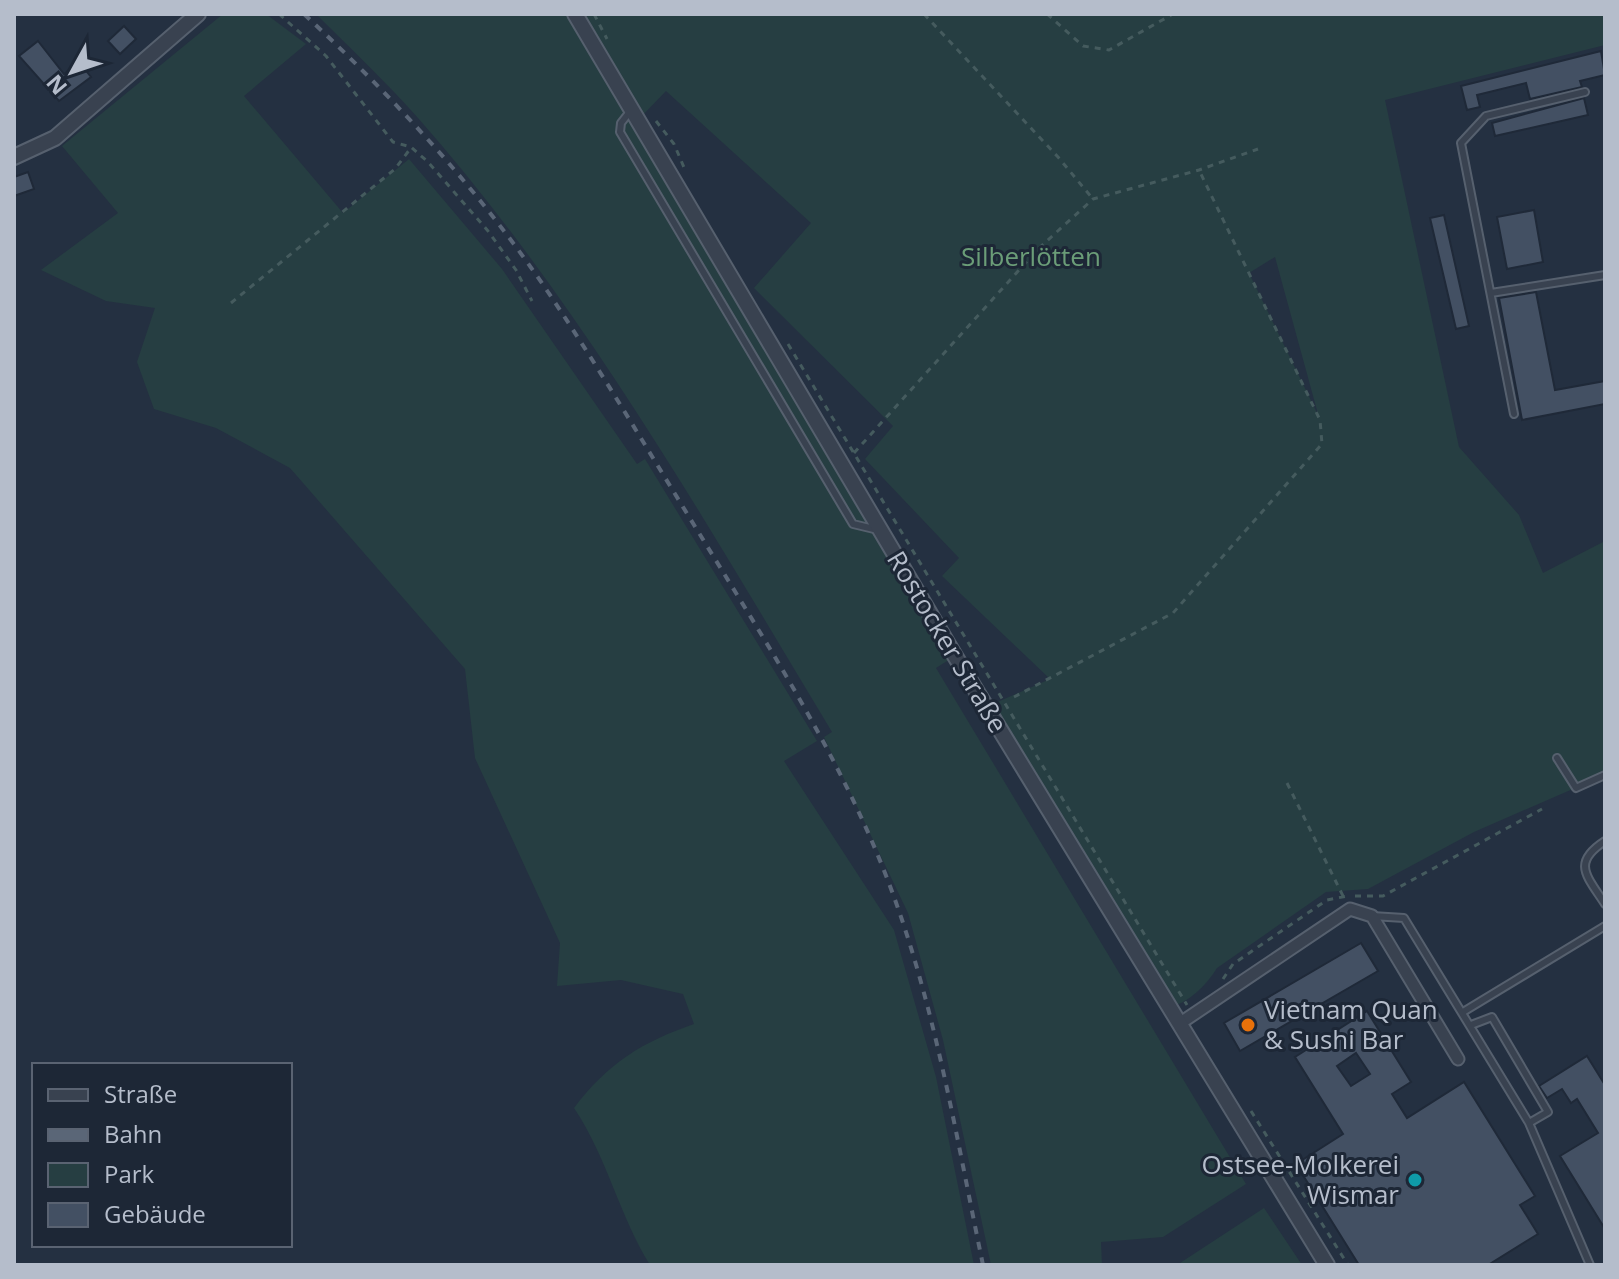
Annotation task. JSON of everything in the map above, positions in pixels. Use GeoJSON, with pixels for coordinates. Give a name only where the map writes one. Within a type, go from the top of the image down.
{"type":"FeatureCollection","features":[{"type":"Feature","properties":{"kind":"street"},"geometry":{"type":"LineString","coordinates":[[14,157],[55,138],[198,14]]}},
{"type":"Feature","properties":{"kind":"street","name":"Rostocker Straße"},"geometry":{"type":"LineString","coordinates":[[575,14],[880,530],[1327,1265]]}},
{"type":"Feature","properties":{"kind":"street"},"geometry":{"type":"LineString","coordinates":[[1179,1024],[1338,914],[1350,909],[1372,916],[1458,1059]]}},
{"type":"Feature","properties":{"kind":"lane"},"geometry":{"type":"LineString","coordinates":[[1514,414],[1461,143],[1486,116],[1585,92]]}},
{"type":"Feature","properties":{"kind":"lane"},"geometry":{"type":"LineString","coordinates":[[632,109],[621,123],[620,132],[853,524],[880,530]]}},
{"type":"Feature","properties":{"kind":"lane"},"geometry":{"type":"LineString","coordinates":[[1491,293],[1605,275]]}},
{"type":"Feature","properties":{"kind":"lane"},"geometry":{"type":"LineString","coordinates":[[1557,758],[1576,788],[1605,775]]}},
{"type":"Feature","properties":{"kind":"lane"},"geometry":{"type":"LineString","coordinates":[[1605,841],[1590,851],[1584,861],[1585,873],[1605,904]]}},
{"type":"Feature","properties":{"kind":"lane"},"geometry":{"type":"LineString","coordinates":[[1372,916],[1404,918],[1463,1012],[1529,1123],[1590,1265]]}},
{"type":"Feature","properties":{"kind":"lane"},"geometry":{"type":"LineString","coordinates":[[1463,1012],[1605,926]]}},
{"type":"Feature","properties":{"kind":"lane"},"geometry":{"type":"LineString","coordinates":[[1471,1025],[1492,1017],[1548,1112],[1529,1123]]}},
{"type":"Feature","properties":{"kind":"path"},"geometry":{"type":"LineString","coordinates":[[279,14],[326,56],[393,142],[411,147],[488,231],[516,270],[532,301]]}},
{"type":"Feature","properties":{"kind":"path"},"geometry":{"type":"LineString","coordinates":[[594,14],[608,41]]}},
{"type":"Feature","properties":{"kind":"path"},"geometry":{"type":"LineString","coordinates":[[924,14],[1058,157],[1093,199]]}},
{"type":"Feature","properties":{"kind":"path"},"geometry":{"type":"LineString","coordinates":[[1047,14],[1083,46],[1109,50],[1173,14]]}},
{"type":"Feature","properties":{"kind":"path"},"geometry":{"type":"LineString","coordinates":[[655,119],[674,144],[687,173]]}},
{"type":"Feature","properties":{"kind":"path"},"geometry":{"type":"LineString","coordinates":[[231,303],[395,169],[411,147]]}},
{"type":"Feature","properties":{"kind":"path"},"geometry":{"type":"LineString","coordinates":[[840,462],[855,453],[1038,249],[1093,199],[1199,170],[1258,149]]}},
{"type":"Feature","properties":{"kind":"path"},"geometry":{"type":"LineString","coordinates":[[1014,697],[1173,613],[1322,444],[1320,420],[1199,170]]}},
{"type":"Feature","properties":{"kind":"path"},"geometry":{"type":"LineString","coordinates":[[781,336],[855,453],[1192,1015]]}},
{"type":"Feature","properties":{"kind":"path"},"geometry":{"type":"LineString","coordinates":[[1287,783],[1343,896]]}},
{"type":"Feature","properties":{"kind":"path"},"geometry":{"type":"LineString","coordinates":[[1250,1109],[1348,1265]]}},
{"type":"Feature","properties":{"kind":"green space"},"geometry":{"type":"Polygon","coordinates":[[[223,14],[266,14],[306,44],[244,96],[343,213],[409,159],[502,269],[637,464],[645,459],[817,741],[784,761],[894,930],[936,1077],[974,1265],[650,1265],[574,1108],[600,1078],[627,1056],[658,1038],[694,1024],[683,994],[621,980],[557,986],[560,943],[475,758],[465,669],[290,468],[216,428],[154,409],[137,362],[155,308],[106,301],[41,270],[118,213],[62,146],[223,14]]]}},
{"type":"Feature","properties":{"kind":"green space","name":"Silberlötten"},"geometry":{"type":"Polygon","coordinates":[[[316,14],[1605,14],[1605,45],[1385,100],[1459,447],[1519,515],[1543,573],[1605,541],[1605,775],[1474,832],[1368,889],[1326,892],[1217,968],[1190,997],[1169,1008],[986,707],[1050,679],[942,576],[959,558],[865,459],[893,426],[754,288],[811,223],[666,91],[638,120],[955,656],[936,668],[1246,1184],[1163,1237],[1101,1242],[1102,1265],[991,1265],[943,1040],[908,913],[824,737],[832,732],[638,415],[534,262],[418,118],[316,14]],[[1275,257],[1249,273],[1318,415],[1275,257]]]}},
{"type":"Feature","properties":{"kind":"green space"},"geometry":{"type":"Polygon","coordinates":[[[1264,1208],[1302,1265],[1180,1263],[1264,1208]]]}},
{"type":"Feature","properties":{"kind":"building"},"geometry":{"type":"Polygon","coordinates":[[[124,26],[136,39],[120,54],[108,41],[124,26]]]}},
{"type":"Feature","properties":{"kind":"building"},"geometry":{"type":"Polygon","coordinates":[[[38,41],[64,74],[79,62],[91,77],[59,101],[19,56],[38,41]]]}},
{"type":"Feature","properties":{"kind":"building"},"geometry":{"type":"Polygon","coordinates":[[[1601,51],[1605,75],[1580,81],[1582,87],[1530,99],[1526,83],[1477,95],[1480,107],[1467,110],[1461,86],[1601,51]]]}},
{"type":"Feature","properties":{"kind":"building"},"geometry":{"type":"Polygon","coordinates":[[[1584,98],[1588,115],[1495,136],[1492,123],[1584,98]]]}},
{"type":"Feature","properties":{"kind":"building"},"geometry":{"type":"Polygon","coordinates":[[[28,172],[34,189],[14,196],[14,177],[28,172]]]}},
{"type":"Feature","properties":{"kind":"building"},"geometry":{"type":"Polygon","coordinates":[[[1534,210],[1543,262],[1507,269],[1497,217],[1534,210]]]}},
{"type":"Feature","properties":{"kind":"building"},"geometry":{"type":"Polygon","coordinates":[[[1444,215],[1469,326],[1456,329],[1430,218],[1444,215]]]}},
{"type":"Feature","properties":{"kind":"building"},"geometry":{"type":"Polygon","coordinates":[[[1536,292],[1555,390],[1605,381],[1605,404],[1522,420],[1499,298],[1536,292]]]}},
{"type":"Feature","properties":{"kind":"building"},"geometry":{"type":"Polygon","coordinates":[[[1361,943],[1378,971],[1240,1051],[1224,1023],[1361,943]]]}},
{"type":"Feature","properties":{"kind":"building","name":"Ostsee-Molkerei Wismar"},"geometry":{"type":"Polygon","coordinates":[[[1367,1011],[1411,1082],[1392,1094],[1407,1118],[1464,1082],[1535,1196],[1520,1205],[1538,1234],[1488,1265],[1359,1265],[1296,1164],[1343,1134],[1295,1057],[1367,1011]],[[1356,1053],[1337,1066],[1351,1086],[1370,1074],[1356,1053]]]}},
{"type":"Feature","properties":{"kind":"building"},"geometry":{"type":"Polygon","coordinates":[[[1587,1056],[1605,1085],[1605,1229],[1560,1156],[1598,1133],[1577,1099],[1571,1103],[1562,1089],[1547,1098],[1539,1086],[1587,1056]]]}},
{"type":"Feature","properties":{"kind":"railway"},"geometry":{"type":"LineString","coordinates":[[304,14],[434,146],[521,254],[625,412],[773,653],[820,736],[881,863],[915,961],[941,1062],[983,1265]]}},
{"type":"Feature","properties":{"kind":"place","name":"Vietnam Quan & Sushi Bar"},"geometry":{"type":"Point","coordinates":[1248,1025]}},
{"type":"Feature","properties":{"kind":"place","name":"Ostsee-Molkerei Wismar"},"geometry":{"type":"Point","coordinates":[1415,1180]}}]}
